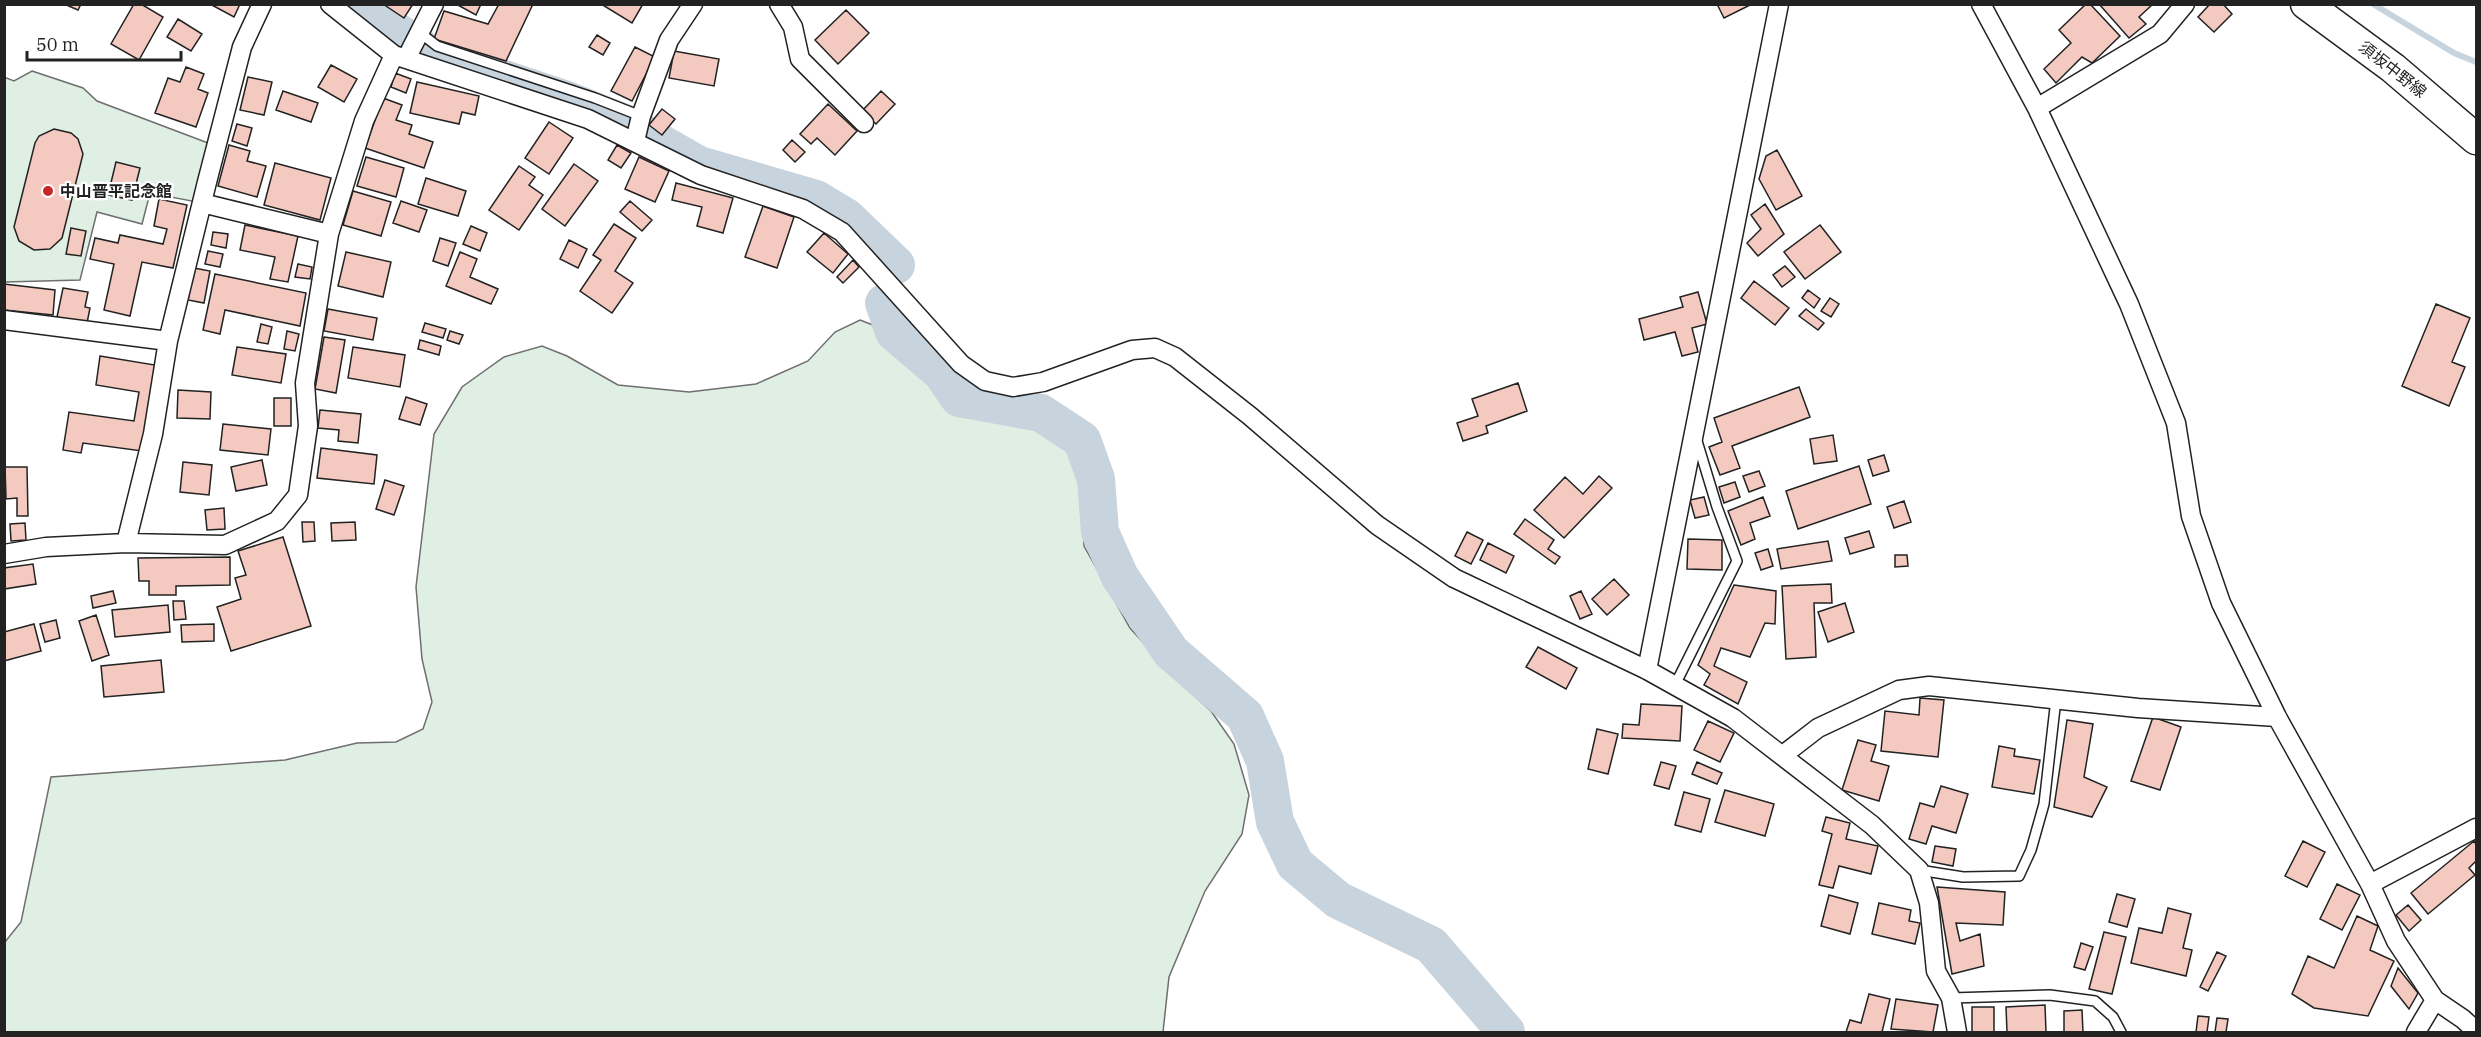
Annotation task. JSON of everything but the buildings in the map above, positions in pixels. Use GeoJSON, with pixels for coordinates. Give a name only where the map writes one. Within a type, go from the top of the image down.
{"type":"FeatureCollection","features":[{"type":"Feature","properties":{"kind":"main road","name":"須坂中野線"},"geometry":{"type":"LineString","coordinates":[[2306,4],[2393,68],[2476,139]]}},
{"type":"Feature","properties":{"kind":"street"},"geometry":{"type":"LineString","coordinates":[[126,543],[153,434],[168,341],[202,203],[242,47],[262,4]]}},
{"type":"Feature","properties":{"kind":"street"},"geometry":{"type":"LineString","coordinates":[[330,4],[402,57],[588,119],[636,140],[701,175],[803,209],[842,232],[961,364],[985,381],[1013,387],[1043,382],[1132,350],[1155,348],[1175,357],[1250,416],[1377,525],[1454,578],[1647,670],[1733,718],[1872,825],[1919,870],[1929,903],[1936,971],[1951,998],[1958,1032]]}},
{"type":"Feature","properties":{"kind":"street"},"geometry":{"type":"LineString","coordinates":[[4,554],[46,547],[126,543],[225,544],[277,521],[298,495],[308,426],[304,383],[329,234],[364,121],[434,4]]}},
{"type":"Feature","properties":{"kind":"street"},"geometry":{"type":"LineString","coordinates":[[636,140],[641,116],[669,40],[693,4]]}},
{"type":"Feature","properties":{"kind":"street"},"geometry":{"type":"LineString","coordinates":[[779,4],[793,27],[800,58],[864,123]]}},
{"type":"Feature","properties":{"kind":"street"},"geometry":{"type":"LineString","coordinates":[[1647,670],[1779,4]]}},
{"type":"Feature","properties":{"kind":"street"},"geometry":{"type":"LineString","coordinates":[[1981,4],[2037,108],[2133,315],[2176,423],[2191,516],[2221,603],[2277,717],[2370,884],[2396,941],[2435,1000],[2476,1031]]}},
{"type":"Feature","properties":{"kind":"street"},"geometry":{"type":"LineString","coordinates":[[2037,108],[2160,34],[2185,4]]}},
{"type":"Feature","properties":{"kind":"street"},"geometry":{"type":"LineString","coordinates":[[202,203],[329,234]]}},
{"type":"Feature","properties":{"kind":"street"},"geometry":{"type":"LineString","coordinates":[[4,320],[168,341]]}},
{"type":"Feature","properties":{"kind":"street"},"geometry":{"type":"LineString","coordinates":[[1783,755],[1818,728],[1899,690],[1929,686],[2138,708],[2277,717]]}},
{"type":"Feature","properties":{"kind":"street"},"geometry":{"type":"LineString","coordinates":[[2370,884],[2476,828]]}},
{"type":"Feature","properties":{"kind":"street"},"geometry":{"type":"LineString","coordinates":[[2416,1032],[2435,1000]]}},
{"type":"Feature","properties":{"kind":"lane"},"geometry":{"type":"LineString","coordinates":[[419,32],[437,46],[596,98],[641,116]]}},
{"type":"Feature","properties":{"kind":"lane"},"geometry":{"type":"LineString","coordinates":[[1675,686],[1737,561],[1694,433]]}},
{"type":"Feature","properties":{"kind":"lane"},"geometry":{"type":"LineString","coordinates":[[1919,870],[1963,877],[2019,876],[2031,850],[2044,804],[2056,699]]}},
{"type":"Feature","properties":{"kind":"lane"},"geometry":{"type":"LineString","coordinates":[[1951,998],[2050,995],[2095,1001],[2114,1017],[2121,1032]]}},
{"type":"Feature","properties":{"kind":"green space"},"geometry":{"type":"Polygon","coordinates":[[[32,71],[83,88],[97,101],[216,146],[202,203],[150,193],[142,224],[97,212],[80,280],[5,282],[4,77],[14,81],[32,71]]]}},
{"type":"Feature","properties":{"kind":"green space"},"geometry":{"type":"Polygon","coordinates":[[[860,320],[883,329],[911,362],[931,380],[950,406],[1037,428],[1071,446],[1082,481],[1084,546],[1130,628],[1176,679],[1211,711],[1234,744],[1249,795],[1242,834],[1205,891],[1169,977],[1163,1032],[5,1032],[5,942],[21,922],[51,777],[285,760],[357,743],[396,742],[423,729],[432,702],[422,659],[416,587],[434,434],[462,387],[504,357],[542,346],[567,356],[618,385],[689,392],[756,384],[808,361],[835,332],[860,320]]]}},
{"type":"Feature","properties":{"kind":"waterway"},"geometry":{"type":"LineString","coordinates":[[356,4],[430,54],[564,99],[627,124],[699,165],[816,199],[846,217],[896,265]]}},
{"type":"Feature","properties":{"kind":"waterway"},"geometry":{"type":"LineString","coordinates":[[2373,4],[2454,53],[2476,62]]}},
{"type":"Feature","properties":{"kind":"waterway"},"geometry":{"type":"LineString","coordinates":[[884,303],[894,332],[941,372],[959,398],[1041,413],[1082,440],[1096,479],[1100,532],[1120,577],[1171,652],[1245,716],[1265,761],[1275,822],[1295,864],[1338,900],[1431,945],[1506,1032]]}},
{"type":"Feature","properties":{"kind":"place","name":"中山晋平記念館"},"geometry":{"type":"Point","coordinates":[48,191]}}]}
